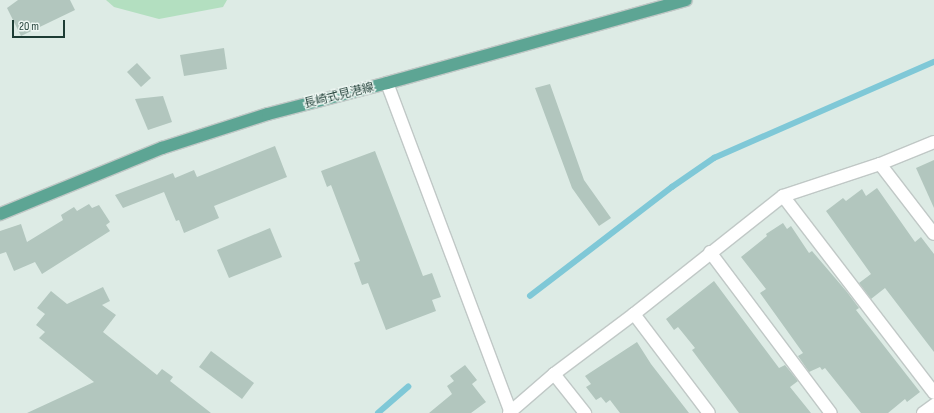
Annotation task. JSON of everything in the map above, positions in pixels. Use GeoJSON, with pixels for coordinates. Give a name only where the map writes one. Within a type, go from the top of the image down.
{"type":"FeatureCollection","features":[{"type":"Feature","properties":{"kind":"main road","name":"長崎式見港線"},"geometry":{"type":"LineString","coordinates":[[0,214],[162,148],[268,114],[387,83],[686,0]]}},
{"type":"Feature","properties":{"kind":"street"},"geometry":{"type":"LineString","coordinates":[[387,83],[510,413],[554,374],[634,314],[710,252],[783,196],[880,164],[934,142]]}},
{"type":"Feature","properties":{"kind":"street"},"geometry":{"type":"LineString","coordinates":[[880,164],[934,234]]}},
{"type":"Feature","properties":{"kind":"street"},"geometry":{"type":"LineString","coordinates":[[783,196],[934,393]]}},
{"type":"Feature","properties":{"kind":"street"},"geometry":{"type":"LineString","coordinates":[[710,252],[831,413]]}},
{"type":"Feature","properties":{"kind":"street"},"geometry":{"type":"LineString","coordinates":[[634,314],[709,413]]}},
{"type":"Feature","properties":{"kind":"street"},"geometry":{"type":"LineString","coordinates":[[554,374],[586,413]]}},
{"type":"Feature","properties":{"kind":"street"},"geometry":{"type":"LineString","coordinates":[[923,413],[934,405]]}},
{"type":"Feature","properties":{"kind":"green space"},"geometry":{"type":"Polygon","coordinates":[[[106,0],[227,0],[223,7],[159,19],[114,7],[106,0]]]}},
{"type":"Feature","properties":{"kind":"building"},"geometry":{"type":"Polygon","coordinates":[[[18,0],[70,0],[75,10],[21,36],[7,8],[18,0]]]}},
{"type":"Feature","properties":{"kind":"building"},"geometry":{"type":"Polygon","coordinates":[[[224,48],[227,69],[184,76],[180,55],[224,48]]]}},
{"type":"Feature","properties":{"kind":"building"},"geometry":{"type":"Polygon","coordinates":[[[137,63],[151,78],[141,87],[127,72],[137,63]]]}},
{"type":"Feature","properties":{"kind":"building"},"geometry":{"type":"Polygon","coordinates":[[[550,84],[584,180],[611,218],[599,226],[572,188],[535,88],[550,84]]]}},
{"type":"Feature","properties":{"kind":"building"},"geometry":{"type":"Polygon","coordinates":[[[163,96],[172,122],[148,130],[135,99],[163,96]]]}},
{"type":"Feature","properties":{"kind":"building"},"geometry":{"type":"Polygon","coordinates":[[[275,146],[287,177],[214,206],[219,218],[184,233],[179,220],[176,221],[164,192],[123,208],[115,195],[173,173],[175,178],[194,170],[197,177],[275,146]]]}},
{"type":"Feature","properties":{"kind":"building"},"geometry":{"type":"Polygon","coordinates":[[[375,151],[423,276],[432,273],[441,297],[432,300],[436,311],[386,330],[368,283],[362,285],[354,263],[360,261],[331,185],[327,187],[321,171],[375,151]]]}},
{"type":"Feature","properties":{"kind":"building"},"geometry":{"type":"Polygon","coordinates":[[[934,160],[934,208],[916,168],[934,160]]]}},
{"type":"Feature","properties":{"kind":"building"},"geometry":{"type":"Polygon","coordinates":[[[877,188],[915,242],[921,237],[934,254],[934,352],[885,288],[871,299],[859,283],[871,274],[826,211],[843,198],[846,201],[862,189],[866,196],[877,188]]]}},
{"type":"Feature","properties":{"kind":"building"},"geometry":{"type":"Polygon","coordinates":[[[89,204],[92,208],[99,205],[110,222],[106,225],[110,231],[42,274],[35,262],[14,271],[6,252],[0,254],[0,231],[21,224],[27,242],[63,220],[61,215],[74,207],[77,211],[89,204]]]}},
{"type":"Feature","properties":{"kind":"building"},"geometry":{"type":"Polygon","coordinates":[[[783,223],[787,229],[791,226],[809,253],[812,251],[847,292],[859,308],[856,310],[920,392],[907,402],[905,399],[888,413],[861,413],[825,368],[822,370],[820,367],[809,372],[798,356],[803,353],[760,293],[766,289],[741,257],[767,236],[766,234],[783,223]]]}},
{"type":"Feature","properties":{"kind":"building"},"geometry":{"type":"Polygon","coordinates":[[[270,228],[282,257],[229,278],[217,250],[270,228]]]}},
{"type":"Feature","properties":{"kind":"building"},"geometry":{"type":"Polygon","coordinates":[[[714,281],[779,368],[785,365],[798,381],[790,387],[811,413],[739,413],[692,350],[695,348],[678,327],[674,330],[666,319],[714,281]]]}},
{"type":"Feature","properties":{"kind":"building"},"geometry":{"type":"Polygon","coordinates":[[[103,287],[110,301],[102,305],[116,315],[103,332],[157,375],[162,369],[173,377],[170,381],[211,413],[27,413],[94,382],[39,338],[45,332],[36,325],[45,314],[37,308],[51,291],[67,304],[103,287]]]}},
{"type":"Feature","properties":{"kind":"building"},"geometry":{"type":"Polygon","coordinates":[[[637,342],[651,364],[689,413],[620,413],[610,400],[606,403],[601,397],[596,400],[586,387],[591,384],[585,376],[637,342]]]}},
{"type":"Feature","properties":{"kind":"building"},"geometry":{"type":"Polygon","coordinates":[[[211,351],[254,383],[242,399],[199,367],[211,351]]]}},
{"type":"Feature","properties":{"kind":"building"},"geometry":{"type":"Polygon","coordinates":[[[465,365],[477,380],[472,384],[486,402],[471,413],[429,413],[452,394],[447,386],[454,381],[450,376],[465,365]]]}},
{"type":"Feature","properties":{"kind":"waterway"},"geometry":{"type":"LineString","coordinates":[[530,296],[672,187],[714,158],[934,62]]}},
{"type":"Feature","properties":{"kind":"waterway"},"geometry":{"type":"LineString","coordinates":[[378,413],[408,387]]}}]}
